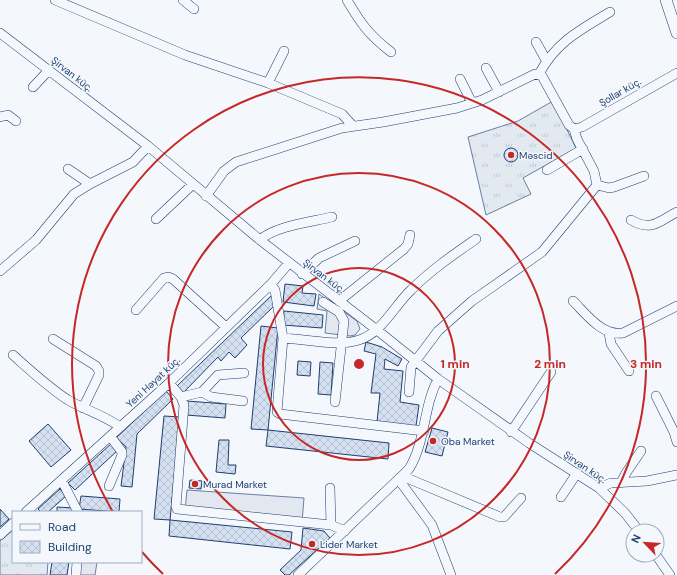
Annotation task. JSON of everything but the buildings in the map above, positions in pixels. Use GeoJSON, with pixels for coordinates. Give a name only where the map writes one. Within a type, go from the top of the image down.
{"type":"FeatureCollection","features":[{"type":"Feature","properties":{"kind":"main road"},"geometry":{"type":"LineString","coordinates":[[666,0],[677,32]]}},
{"type":"Feature","properties":{"kind":"street"},"geometry":{"type":"LineString","coordinates":[[56,0],[185,55],[268,83],[342,114],[353,126]]}},
{"type":"Feature","properties":{"kind":"street"},"geometry":{"type":"LineString","coordinates":[[183,0],[194,9]]}},
{"type":"Feature","properties":{"kind":"street"},"geometry":{"type":"LineString","coordinates":[[347,0],[371,37],[390,52]]}},
{"type":"Feature","properties":{"kind":"street"},"geometry":{"type":"LineString","coordinates":[[206,196],[224,171],[236,162],[353,126],[383,122],[472,103],[499,92],[528,77],[539,74],[546,60],[568,37],[610,12]]}},
{"type":"Feature","properties":{"kind":"street","name":"Şirvan küç."},"geometry":{"type":"LineString","coordinates":[[0,33],[148,146],[192,185],[288,263],[377,330],[438,379],[511,432],[599,488],[625,513],[633,523]]}},
{"type":"Feature","properties":{"kind":"street"},"geometry":{"type":"LineString","coordinates":[[536,42],[546,60]]}},
{"type":"Feature","properties":{"kind":"street"},"geometry":{"type":"LineString","coordinates":[[268,83],[284,51]]}},
{"type":"Feature","properties":{"kind":"street"},"geometry":{"type":"LineString","coordinates":[[486,68],[499,92]]}},
{"type":"Feature","properties":{"kind":"street"},"geometry":{"type":"LineString","coordinates":[[33,87],[49,70]]}},
{"type":"Feature","properties":{"kind":"street","name":"Şollar küç."},"geometry":{"type":"LineString","coordinates":[[574,129],[582,127],[677,73]]}},
{"type":"Feature","properties":{"kind":"street"},"geometry":{"type":"LineString","coordinates":[[539,74],[545,80],[569,125],[574,129],[582,149],[594,171],[597,185]]}},
{"type":"Feature","properties":{"kind":"street"},"geometry":{"type":"LineString","coordinates":[[460,79],[472,103]]}},
{"type":"Feature","properties":{"kind":"street"},"geometry":{"type":"LineString","coordinates":[[0,117],[8,115],[16,121]]}},
{"type":"Feature","properties":{"kind":"street"},"geometry":{"type":"LineString","coordinates":[[0,271],[36,240],[74,194],[133,162],[148,146]]}},
{"type":"Feature","properties":{"kind":"street"},"geometry":{"type":"LineString","coordinates":[[547,170],[582,149]]}},
{"type":"Feature","properties":{"kind":"street"},"geometry":{"type":"LineString","coordinates":[[68,169],[90,184]]}},
{"type":"Feature","properties":{"kind":"street"},"geometry":{"type":"LineString","coordinates":[[597,185],[608,188],[614,187],[644,176]]}},
{"type":"Feature","properties":{"kind":"street"},"geometry":{"type":"LineString","coordinates":[[156,219],[192,185]]}},
{"type":"Feature","properties":{"kind":"street"},"geometry":{"type":"LineString","coordinates":[[409,392],[411,367],[438,331],[453,316],[542,252],[597,185]]}},
{"type":"Feature","properties":{"kind":"street"},"geometry":{"type":"LineString","coordinates":[[632,220],[642,226],[648,226],[657,223],[677,212]]}},
{"type":"Feature","properties":{"kind":"street"},"geometry":{"type":"LineString","coordinates":[[260,240],[266,235],[278,231],[332,217]]}},
{"type":"Feature","properties":{"kind":"street"},"geometry":{"type":"LineString","coordinates":[[339,301],[404,249],[408,244],[410,235]]}},
{"type":"Feature","properties":{"kind":"street"},"geometry":{"type":"LineString","coordinates":[[283,338],[342,342],[358,341],[372,335],[410,290],[447,258],[476,239]]}},
{"type":"Feature","properties":{"kind":"street"},"geometry":{"type":"LineString","coordinates":[[302,274],[319,258],[355,242]]}},
{"type":"Feature","properties":{"kind":"street","name":"Yeni Həyat küç."},"geometry":{"type":"LineString","coordinates":[[27,511],[169,383],[271,284],[288,263]]}},
{"type":"Feature","properties":{"kind":"street"},"geometry":{"type":"LineString","coordinates":[[136,310],[164,278],[168,277],[173,279],[226,327]]}},
{"type":"Feature","properties":{"kind":"street"},"geometry":{"type":"LineString","coordinates":[[271,284],[275,290],[283,338],[278,412],[280,414],[424,431]]}},
{"type":"Feature","properties":{"kind":"street"},"geometry":{"type":"LineString","coordinates":[[573,301],[602,329],[609,333],[623,333],[677,306]]}},
{"type":"Feature","properties":{"kind":"street"},"geometry":{"type":"LineString","coordinates":[[323,302],[342,317],[344,321],[334,402]]}},
{"type":"Feature","properties":{"kind":"street"},"geometry":{"type":"LineString","coordinates":[[609,333],[611,344],[629,371]]}},
{"type":"Feature","properties":{"kind":"street"},"geometry":{"type":"LineString","coordinates":[[53,339],[96,366],[99,371],[83,408]]}},
{"type":"Feature","properties":{"kind":"street"},"geometry":{"type":"LineString","coordinates":[[13,355],[42,381],[83,408],[103,416],[120,427]]}},
{"type":"Feature","properties":{"kind":"street"},"geometry":{"type":"LineString","coordinates":[[511,432],[551,372]]}},
{"type":"Feature","properties":{"kind":"street"},"geometry":{"type":"LineString","coordinates":[[181,397],[202,392],[218,375],[244,373]]}},
{"type":"Feature","properties":{"kind":"street"},"geometry":{"type":"LineString","coordinates":[[298,575],[345,532],[400,478],[415,459],[424,431],[432,394],[438,379]]}},
{"type":"Feature","properties":{"kind":"street"},"geometry":{"type":"LineString","coordinates":[[169,383],[181,397],[184,405],[176,506],[178,509],[331,525],[345,532]]}},
{"type":"Feature","properties":{"kind":"street"},"geometry":{"type":"LineString","coordinates":[[202,392],[211,397],[244,401]]}},
{"type":"Feature","properties":{"kind":"street"},"geometry":{"type":"LineString","coordinates":[[656,396],[674,432],[677,442]]}},
{"type":"Feature","properties":{"kind":"street"},"geometry":{"type":"LineString","coordinates":[[109,486],[122,455],[122,452],[110,436]]}},
{"type":"Feature","properties":{"kind":"street"},"geometry":{"type":"LineString","coordinates":[[621,483],[626,472],[641,451]]}},
{"type":"Feature","properties":{"kind":"street"},"geometry":{"type":"LineString","coordinates":[[561,497],[576,473]]}},
{"type":"Feature","properties":{"kind":"street"},"geometry":{"type":"LineString","coordinates":[[599,488],[605,484],[647,481],[677,475]]}},
{"type":"Feature","properties":{"kind":"street"},"geometry":{"type":"LineString","coordinates":[[400,478],[504,517],[521,498]]}},
{"type":"Feature","properties":{"kind":"street"},"geometry":{"type":"LineString","coordinates":[[400,478],[432,525],[451,575]]}},
{"type":"Feature","properties":{"kind":"street"},"geometry":{"type":"LineString","coordinates":[[62,481],[77,511]]}},
{"type":"Feature","properties":{"kind":"street"},"geometry":{"type":"LineString","coordinates":[[330,488],[331,525]]}},
{"type":"Feature","properties":{"kind":"street"},"geometry":{"type":"LineString","coordinates":[[0,534],[12,524]]}},
{"type":"Feature","properties":{"kind":"street"},"geometry":{"type":"LineString","coordinates":[[76,575],[77,563]]}},
{"type":"Feature","properties":{"kind":"street"},"geometry":{"type":"LineString","coordinates":[[662,563],[670,575]]}},
{"type":"Feature","properties":{"kind":"green space"},"geometry":{"type":"Polygon","coordinates":[[[553,101],[576,148],[523,178],[531,194],[486,215],[468,137],[518,121],[553,101]]]}},
{"type":"Feature","properties":{"kind":"green space"},"geometry":{"type":"Polygon","coordinates":[[[12,531],[12,563],[48,563],[47,575],[0,575],[0,541],[12,531]]]}},
{"type":"Feature","properties":{"kind":"shaded area"},"geometry":{"type":"Polygon","coordinates":[[[319,294],[357,321],[360,329],[355,335],[350,336],[325,333],[327,311],[317,309],[319,294]]]}},
{"type":"Feature","properties":{"kind":"shaded area"},"geometry":{"type":"Polygon","coordinates":[[[187,490],[304,498],[302,522],[185,511],[187,490]]]}},
{"type":"Feature","properties":{"kind":"shaded area"},"geometry":{"type":"Polygon","coordinates":[[[77,563],[97,563],[95,575],[76,575],[77,563]]]}},
{"type":"Feature","properties":{"kind":"place","name":"Məscid"},"geometry":{"type":"Point","coordinates":[511,155]}},
{"type":"Feature","properties":{"kind":"place","name":"Oba Market"},"geometry":{"type":"Point","coordinates":[433,441]}},
{"type":"Feature","properties":{"kind":"place","name":"Murad Market"},"geometry":{"type":"Point","coordinates":[195,484]}},
{"type":"Feature","properties":{"kind":"place","name":"Lider Market"},"geometry":{"type":"Point","coordinates":[312,544]}}]}
